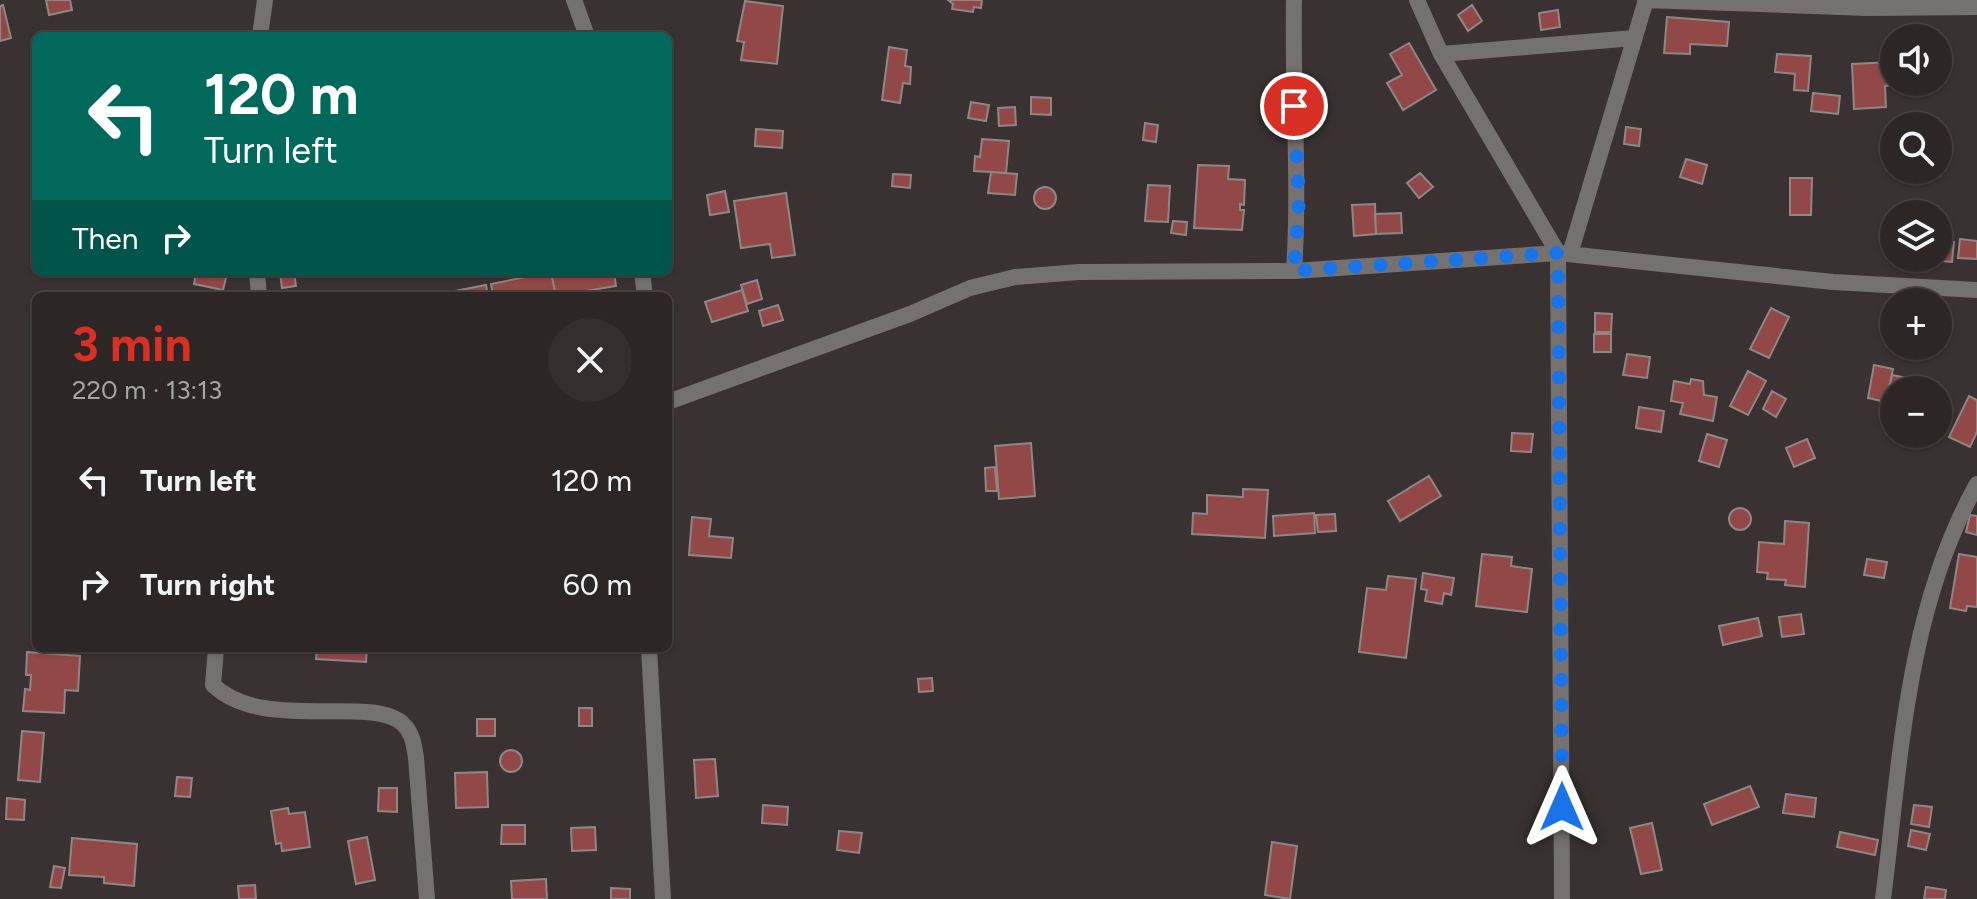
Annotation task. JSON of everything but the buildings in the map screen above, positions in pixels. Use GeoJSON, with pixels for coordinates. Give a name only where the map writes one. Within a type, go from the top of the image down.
{"type":"FeatureCollection","features":[{"type":"Feature","properties":{"kind":"street"},"geometry":{"type":"LineString","coordinates":[[261,32],[265,0]]}},
{"type":"Feature","properties":{"kind":"street"},"geometry":{"type":"LineString","coordinates":[[574,0],[586,32]]}},
{"type":"Feature","properties":{"kind":"street"},"geometry":{"type":"LineString","coordinates":[[1294,0],[1292,75],[1299,200],[1294,271]]}},
{"type":"Feature","properties":{"kind":"street"},"geometry":{"type":"LineString","coordinates":[[1417,0],[1441,54],[1564,254]]}},
{"type":"Feature","properties":{"kind":"street"},"geometry":{"type":"LineString","coordinates":[[1562,899],[1564,254],[1646,0],[1868,8],[1977,7]]}},
{"type":"Feature","properties":{"kind":"street"},"geometry":{"type":"LineString","coordinates":[[1441,54],[1634,38]]}},
{"type":"Feature","properties":{"kind":"street"},"geometry":{"type":"LineString","coordinates":[[672,401],[910,314],[970,288],[1015,277],[1079,272],[1294,271],[1564,254],[1833,282],[1977,290]]}},
{"type":"Feature","properties":{"kind":"street"},"geometry":{"type":"LineString","coordinates":[[1883,899],[1912,669],[1943,556],[1977,484]]}},
{"type":"Feature","properties":{"kind":"street"},"geometry":{"type":"LineString","coordinates":[[216,652],[213,685],[229,700],[295,713],[380,713],[403,723],[414,740],[427,899]]}},
{"type":"Feature","properties":{"kind":"street"},"geometry":{"type":"LineString","coordinates":[[649,652],[663,899]]}},
{"type":"Feature","properties":{"kind":"route"},"geometry":{"type":"LineString","coordinates":[[1294,106],[1299,200],[1294,271],[1558,253],[1562,807]]}}]}
